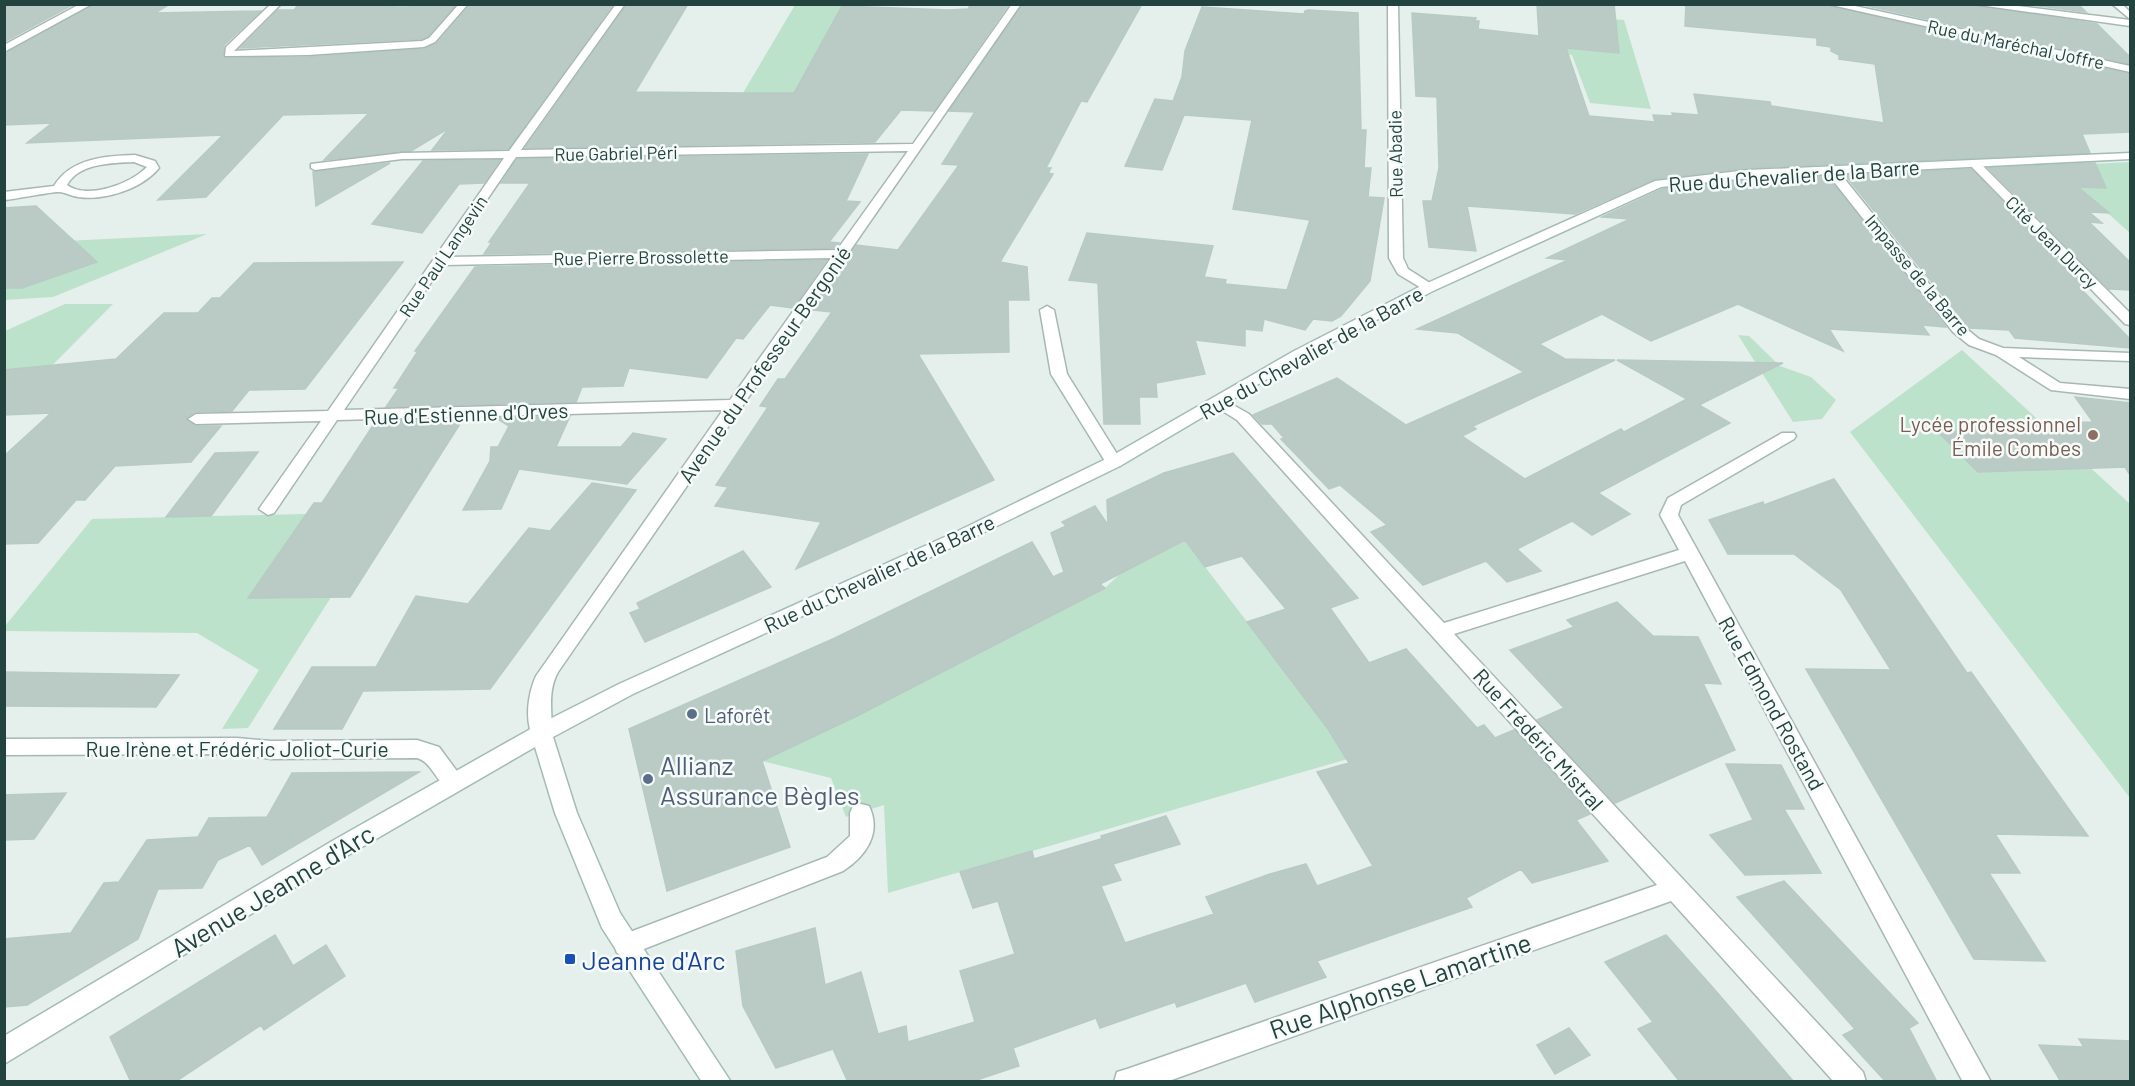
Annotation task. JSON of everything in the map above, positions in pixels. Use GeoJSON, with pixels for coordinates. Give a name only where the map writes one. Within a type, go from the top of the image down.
{"type":"FeatureCollection","features":[{"type":"Feature","properties":{"kind":"street"},"geometry":{"type":"LineString","coordinates":[[4,49],[88,4]]}},
{"type":"Feature","properties":{"kind":"street"},"geometry":{"type":"LineString","coordinates":[[278,4],[229,49],[229,54],[308,52],[424,44],[432,40],[464,4]]}},
{"type":"Feature","properties":{"kind":"street","name":"Rue Paul Langevin"},"geometry":{"type":"LineString","coordinates":[[268,509],[512,155],[621,4]]}},
{"type":"Feature","properties":{"kind":"street","name":"Avenue du Professeur Bergonié"},"geometry":{"type":"LineString","coordinates":[[718,1082],[611,920],[566,813],[541,733],[538,698],[541,684],[1017,4]]}},
{"type":"Feature","properties":{"kind":"street","name":"Rue Abadie"},"geometry":{"type":"LineString","coordinates":[[1394,4],[1396,258],[1408,275],[1428,288]]}},
{"type":"Feature","properties":{"kind":"street","name":"Rue du Maréchal Joffre"},"geometry":{"type":"LineString","coordinates":[[1831,4],[2130,69]]}},
{"type":"Feature","properties":{"kind":"street"},"geometry":{"type":"LineString","coordinates":[[1976,4],[2130,23]]}},
{"type":"Feature","properties":{"kind":"street"},"geometry":{"type":"LineString","coordinates":[[2116,4],[2130,16]]}},
{"type":"Feature","properties":{"kind":"street","name":"Rue Gabriel Péri"},"geometry":{"type":"LineString","coordinates":[[315,166],[402,156],[918,147]]}},
{"type":"Feature","properties":{"kind":"street","name":"Rue du Chevalier de la Barre"},"geometry":{"type":"LineString","coordinates":[[541,733],[626,689],[964,535],[1114,462],[1299,354],[1428,288],[1659,184],[1748,174],[2130,156]]}},
{"type":"Feature","properties":{"kind":"street"},"geometry":{"type":"LineString","coordinates":[[4,196],[26,195],[61,188],[71,193],[84,194],[114,190],[141,179],[153,168],[151,163],[145,160],[107,160],[68,174],[62,180],[61,188]]}},
{"type":"Feature","properties":{"kind":"street","name":"Cité Jean Durcy"},"geometry":{"type":"LineString","coordinates":[[1974,163],[2130,321]]}},
{"type":"Feature","properties":{"kind":"street","name":"Impasse de la Barre"},"geometry":{"type":"LineString","coordinates":[[1831,170],[1958,329],[1974,342],[2001,352],[2130,357]]}},
{"type":"Feature","properties":{"kind":"street","name":"Rue Pierre Brossolette"},"geometry":{"type":"LineString","coordinates":[[441,261],[842,254]]}},
{"type":"Feature","properties":{"kind":"street"},"geometry":{"type":"LineString","coordinates":[[1047,310],[1059,374],[1114,462]]}},
{"type":"Feature","properties":{"kind":"street"},"geometry":{"type":"LineString","coordinates":[[2001,352],[2056,387],[2130,394]]}},
{"type":"Feature","properties":{"kind":"street","name":"Rue Frédéric Mistral"},"geometry":{"type":"LineString","coordinates":[[1219,402],[1243,417],[1442,631],[1674,889],[1853,1082]]}},
{"type":"Feature","properties":{"kind":"street","name":"Rue d'Estienne d'Orves"},"geometry":{"type":"LineString","coordinates":[[196,419],[735,405]]}},
{"type":"Feature","properties":{"kind":"street","name":"Rue Edmond Rostand"},"geometry":{"type":"LineString","coordinates":[[1788,436],[1674,502],[1669,515],[1978,1082]]}},
{"type":"Feature","properties":{"kind":"street"},"geometry":{"type":"LineString","coordinates":[[1442,631],[1690,553]]}},
{"type":"Feature","properties":{"kind":"street","name":"Avenue Jeanne d'Arc"},"geometry":{"type":"LineString","coordinates":[[4,1051],[342,846],[541,733]]}},
{"type":"Feature","properties":{"kind":"street","name":"Rue Irène et Frédéric Joliot-Curie"},"geometry":{"type":"LineString","coordinates":[[4,747],[237,746],[271,750],[417,749],[431,753],[454,782]]}},
{"type":"Feature","properties":{"kind":"street"},"geometry":{"type":"LineString","coordinates":[[626,945],[835,864],[851,854],[860,841],[866,824],[861,813]]}},
{"type":"Feature","properties":{"kind":"street","name":"Rue Alphonse Lamartine"},"geometry":{"type":"LineString","coordinates":[[1127,1082],[1674,889]]}},
{"type":"Feature","properties":{"kind":"green space"},"geometry":{"type":"Polygon","coordinates":[[[795,5],[843,5],[794,93],[743,93],[795,5]]]}},
{"type":"Feature","properties":{"kind":"green space"},"geometry":{"type":"Polygon","coordinates":[[[1583,17],[1624,20],[1651,109],[1590,103],[1572,55],[1405,38],[1557,52],[1583,17]]]}},
{"type":"Feature","properties":{"kind":"green space"},"geometry":{"type":"Polygon","coordinates":[[[2130,162],[2130,233],[2055,166],[2130,162]]]}},
{"type":"Feature","properties":{"kind":"green space"},"geometry":{"type":"Polygon","coordinates":[[[207,234],[53,297],[5,300],[5,244],[207,234]]]}},
{"type":"Feature","properties":{"kind":"green space"},"geometry":{"type":"Polygon","coordinates":[[[65,304],[113,304],[5,413],[5,331],[65,304]]]}},
{"type":"Feature","properties":{"kind":"green space"},"geometry":{"type":"Polygon","coordinates":[[[1738,335],[1749,336],[1780,366],[1811,377],[1836,400],[1822,419],[1793,422],[1738,335]]]}},
{"type":"Feature","properties":{"kind":"green space"},"geometry":{"type":"Polygon","coordinates":[[[1962,350],[2130,504],[2130,798],[1850,432],[1962,350]]]}},
{"type":"Feature","properties":{"kind":"green space"},"geometry":{"type":"Polygon","coordinates":[[[385,512],[248,728],[222,729],[259,670],[197,633],[5,631],[5,626],[92,519],[385,512]]]}},
{"type":"Feature","properties":{"kind":"green space"},"geometry":{"type":"Polygon","coordinates":[[[1180,534],[1351,758],[888,893],[884,805],[846,817],[831,778],[762,761],[899,694],[1105,588],[1120,574],[1180,534]]]}},
{"type":"Feature","properties":{"kind":"building"},"geometry":{"type":"Polygon","coordinates":[[[4,4],[74,4],[4,42],[4,4]]]}},
{"type":"Feature","properties":{"kind":"building"},"geometry":{"type":"Polygon","coordinates":[[[94,4],[170,4],[155,13],[261,11],[224,45],[223,56],[225,58],[308,57],[424,49],[437,43],[470,5],[613,4],[508,149],[432,150],[449,128],[411,151],[324,160],[369,113],[283,115],[206,197],[158,200],[223,135],[27,143],[52,123],[4,125],[4,54],[94,4]]]}},
{"type":"Feature","properties":{"kind":"building"},"geometry":{"type":"Polygon","coordinates":[[[299,4],[455,6],[428,36],[421,39],[240,48],[278,10],[294,10],[299,4]]]}},
{"type":"Feature","properties":{"kind":"building"},"geometry":{"type":"Polygon","coordinates":[[[627,4],[688,4],[635,92],[794,93],[842,6],[949,10],[968,9],[971,4],[1009,4],[934,111],[901,110],[875,142],[525,148],[627,4]]]}},
{"type":"Feature","properties":{"kind":"building"},"geometry":{"type":"Polygon","coordinates":[[[1023,4],[1142,4],[1087,102],[1081,101],[1046,168],[1051,168],[1048,173],[1053,174],[1000,262],[1027,267],[1029,300],[1008,300],[1009,352],[918,354],[994,480],[796,569],[821,522],[715,506],[728,487],[716,485],[768,407],[760,406],[778,379],[785,379],[832,312],[812,310],[856,245],[898,250],[959,165],[942,164],[975,112],[949,111],[1023,4]]]}},
{"type":"Feature","properties":{"kind":"building"},"geometry":{"type":"Polygon","coordinates":[[[1537,4],[1614,4],[1619,53],[1566,48],[1589,116],[1655,122],[1653,115],[1673,116],[1672,113],[1699,115],[1694,94],[1770,102],[1771,106],[1884,123],[1875,64],[1839,59],[1839,55],[1831,51],[1831,47],[1817,45],[1817,38],[1685,26],[1686,4],[1779,4],[1801,7],[1801,4],[1825,4],[2130,74],[2130,132],[2082,134],[2090,153],[1748,168],[1655,179],[1575,214],[1467,206],[1476,251],[1429,247],[1423,201],[1432,201],[1439,168],[1437,97],[1416,96],[1412,13],[1476,18],[1475,21],[1479,21],[1478,29],[1539,36],[1537,4]]]}},
{"type":"Feature","properties":{"kind":"building"},"geometry":{"type":"Polygon","coordinates":[[[1859,4],[1970,4],[2097,24],[2130,57],[2130,64],[1859,4]]]}},
{"type":"Feature","properties":{"kind":"building"},"geometry":{"type":"Polygon","coordinates":[[[2024,4],[2078,4],[2086,12],[2024,4]]]}},
{"type":"Feature","properties":{"kind":"building"},"geometry":{"type":"Polygon","coordinates":[[[1202,7],[1304,14],[1309,10],[1358,13],[1361,130],[1366,130],[1364,168],[1371,168],[1368,197],[1384,198],[1370,281],[1341,316],[1332,321],[1313,319],[1305,330],[1264,319],[1262,331],[1245,329],[1245,346],[1195,340],[1205,374],[1156,383],[1157,397],[1139,397],[1140,424],[1104,424],[1098,283],[1069,280],[1087,233],[1213,246],[1204,277],[1226,280],[1225,284],[1287,290],[1310,220],[1233,209],[1252,120],[1184,115],[1162,170],[1125,166],[1155,99],[1173,101],[1182,77],[1185,51],[1202,7]]]}},
{"type":"Feature","properties":{"kind":"building"},"geometry":{"type":"Polygon","coordinates":[[[868,154],[846,201],[860,202],[829,242],[839,243],[836,248],[484,254],[492,242],[489,242],[530,183],[501,183],[517,159],[868,154]]]}},
{"type":"Feature","properties":{"kind":"building"},"geometry":{"type":"Polygon","coordinates":[[[500,160],[484,183],[459,184],[422,233],[372,224],[423,161],[500,160]]]}},
{"type":"Feature","properties":{"kind":"building"},"geometry":{"type":"Polygon","coordinates":[[[390,163],[316,206],[313,172],[390,163]]]}},
{"type":"Feature","properties":{"kind":"building"},"geometry":{"type":"Polygon","coordinates":[[[2095,163],[2106,188],[2078,187],[2109,213],[2089,212],[2102,223],[2089,222],[2130,262],[2130,290],[2109,289],[1988,168],[2095,163]]]}},
{"type":"Feature","properties":{"kind":"building"},"geometry":{"type":"Polygon","coordinates":[[[1971,169],[2087,288],[2080,288],[2130,339],[2130,348],[2015,338],[2009,330],[1969,328],[1845,175],[1971,169]]]}},
{"type":"Feature","properties":{"kind":"building"},"geometry":{"type":"Polygon","coordinates":[[[1827,176],[1946,327],[1922,325],[1929,335],[1829,329],[1843,351],[1738,304],[1651,341],[1602,314],[1539,344],[1565,359],[1615,360],[1473,426],[1476,429],[1462,436],[1525,479],[1621,429],[1624,432],[1687,399],[1617,360],[1783,363],[1699,405],[1730,423],[1598,493],[1630,514],[1592,535],[1572,521],[1517,549],[1541,571],[1507,582],[1486,561],[1423,585],[1371,532],[1387,525],[1340,485],[1329,489],[1281,439],[1284,438],[1272,424],[1262,424],[1253,415],[1337,378],[1406,425],[1524,372],[1458,333],[1417,329],[1568,260],[1547,258],[1630,219],[1602,217],[1662,189],[1748,180],[1827,176]]]}},
{"type":"Feature","properties":{"kind":"building"},"geometry":{"type":"Polygon","coordinates":[[[36,206],[97,262],[22,288],[4,288],[4,208],[36,206]]]}},
{"type":"Feature","properties":{"kind":"building"},"geometry":{"type":"Polygon","coordinates":[[[827,260],[793,308],[770,305],[743,339],[736,338],[707,378],[629,368],[623,386],[582,387],[576,402],[386,407],[399,388],[394,388],[418,351],[415,351],[475,267],[827,260]]]}},
{"type":"Feature","properties":{"kind":"building"},"geometry":{"type":"Polygon","coordinates":[[[403,262],[305,389],[249,390],[232,411],[195,412],[186,418],[195,426],[221,426],[191,462],[115,466],[85,500],[76,500],[38,543],[4,544],[4,456],[51,413],[4,415],[4,370],[116,359],[164,313],[198,313],[212,298],[220,298],[254,263],[403,262]]]}},
{"type":"Feature","properties":{"kind":"building"},"geometry":{"type":"Polygon","coordinates":[[[2075,397],[2130,403],[2130,475],[2125,467],[1978,472],[1938,432],[1988,430],[1984,425],[2093,422],[2075,397]]]}},
{"type":"Feature","properties":{"kind":"building"},"geometry":{"type":"Polygon","coordinates":[[[570,416],[556,447],[621,447],[633,433],[666,439],[627,484],[519,469],[501,509],[463,510],[490,461],[491,447],[498,447],[509,426],[496,418],[570,416]]]}},
{"type":"Feature","properties":{"kind":"building"},"geometry":{"type":"Polygon","coordinates":[[[463,419],[350,597],[248,598],[314,503],[322,503],[376,421],[463,419]]]}},
{"type":"Feature","properties":{"kind":"building"},"geometry":{"type":"Polygon","coordinates":[[[258,452],[211,516],[166,517],[215,453],[258,452]]]}},
{"type":"Feature","properties":{"kind":"building"},"geometry":{"type":"Polygon","coordinates":[[[1233,453],[1358,598],[1330,608],[1369,663],[1406,649],[1477,728],[1484,725],[1495,738],[1514,730],[1590,814],[1576,820],[1608,861],[1532,883],[1521,869],[1466,898],[1472,907],[1317,961],[1326,977],[1255,1002],[1246,983],[1177,1007],[1175,1002],[1100,1028],[1096,1018],[1013,1048],[1019,1066],[971,1082],[848,1082],[833,1049],[776,1068],[743,1006],[736,951],[815,928],[825,985],[861,972],[878,1034],[906,1026],[908,1042],[975,1022],[960,971],[1015,954],[998,901],[973,908],[960,872],[1032,851],[1034,859],[1101,839],[1103,842],[1101,836],[1166,816],[1180,844],[1113,864],[1121,880],[1101,886],[1125,943],[1214,914],[1206,897],[1270,874],[1306,864],[1317,886],[1373,866],[1317,772],[1349,763],[1328,729],[1247,622],[1286,609],[1242,556],[1205,567],[1185,540],[1100,584],[1105,588],[857,716],[762,761],[790,847],[667,891],[629,729],[835,638],[1032,542],[1053,577],[1064,572],[1051,533],[1066,526],[1062,522],[1095,506],[1108,525],[1107,500],[1164,473],[1233,453]]]}},
{"type":"Feature","properties":{"kind":"building"},"geometry":{"type":"Polygon","coordinates":[[[1834,479],[1967,673],[1971,672],[2088,836],[1995,834],[2020,873],[1989,873],[2045,961],[1974,959],[1806,669],[1891,670],[1841,590],[1794,554],[1728,554],[1709,520],[1763,502],[1764,505],[1834,479]]]}},
{"type":"Feature","properties":{"kind":"building"},"geometry":{"type":"Polygon","coordinates":[[[592,483],[636,490],[490,689],[363,691],[342,729],[274,729],[312,667],[376,667],[416,596],[468,604],[529,528],[550,531],[592,483]]]}},
{"type":"Feature","properties":{"kind":"building"},"geometry":{"type":"Polygon","coordinates":[[[743,551],[771,587],[645,642],[630,613],[640,609],[637,603],[743,551]]]}},
{"type":"Feature","properties":{"kind":"building"},"geometry":{"type":"Polygon","coordinates":[[[1617,602],[1653,636],[1698,637],[1721,684],[1703,683],[1735,750],[1615,803],[1537,720],[1564,708],[1510,650],[1574,627],[1567,620],[1617,602]]]}},
{"type":"Feature","properties":{"kind":"building"},"geometry":{"type":"Polygon","coordinates":[[[4,672],[179,675],[156,707],[4,706],[4,672]]]}},
{"type":"Feature","properties":{"kind":"building"},"geometry":{"type":"Polygon","coordinates":[[[1726,764],[1781,765],[1804,809],[1784,809],[1821,873],[1745,875],[1710,835],[1753,820],[1726,764]]]}},
{"type":"Feature","properties":{"kind":"building"},"geometry":{"type":"Polygon","coordinates":[[[419,772],[262,865],[250,845],[218,860],[202,888],[158,889],[138,939],[27,1005],[4,1007],[4,939],[71,933],[104,883],[119,882],[147,840],[198,837],[209,818],[267,817],[292,773],[419,772]]]}},
{"type":"Feature","properties":{"kind":"building"},"geometry":{"type":"Polygon","coordinates":[[[66,793],[34,839],[4,840],[4,795],[66,793]]]}},
{"type":"Feature","properties":{"kind":"building"},"geometry":{"type":"Polygon","coordinates":[[[1784,881],[1918,1023],[1909,1028],[1937,1082],[1886,1082],[1843,1035],[1855,1029],[1737,897],[1784,881]]]}},
{"type":"Feature","properties":{"kind":"building"},"geometry":{"type":"Polygon","coordinates":[[[275,935],[293,966],[326,945],[345,976],[264,1030],[261,1025],[175,1082],[131,1082],[110,1037],[275,935]]]}},
{"type":"Feature","properties":{"kind":"building"},"geometry":{"type":"Polygon","coordinates":[[[1666,935],[1794,1082],[1680,1082],[1638,1029],[1653,1022],[1605,962],[1666,935]]]}},
{"type":"Feature","properties":{"kind":"building"},"geometry":{"type":"Polygon","coordinates":[[[1569,1028],[1590,1055],[1555,1074],[1537,1045],[1569,1028]]]}},
{"type":"Feature","properties":{"kind":"building"},"geometry":{"type":"Polygon","coordinates":[[[2079,1039],[2130,1041],[2130,1082],[2061,1082],[2039,1045],[2084,1047],[2079,1039]]]}},
{"type":"Feature","properties":{"kind":"place","name":"Lycée professionnel Émile Combes"},"geometry":{"type":"Point","coordinates":[2093,435]}},
{"type":"Feature","properties":{"kind":"place","name":"Laforêt"},"geometry":{"type":"Point","coordinates":[692,714]}},
{"type":"Feature","properties":{"kind":"place","name":"Allianz Assurance Bègles"},"geometry":{"type":"Point","coordinates":[648,779]}},
{"type":"Feature","properties":{"kind":"place","name":"Jeanne d'Arc"},"geometry":{"type":"Point","coordinates":[570,959]}}]}
